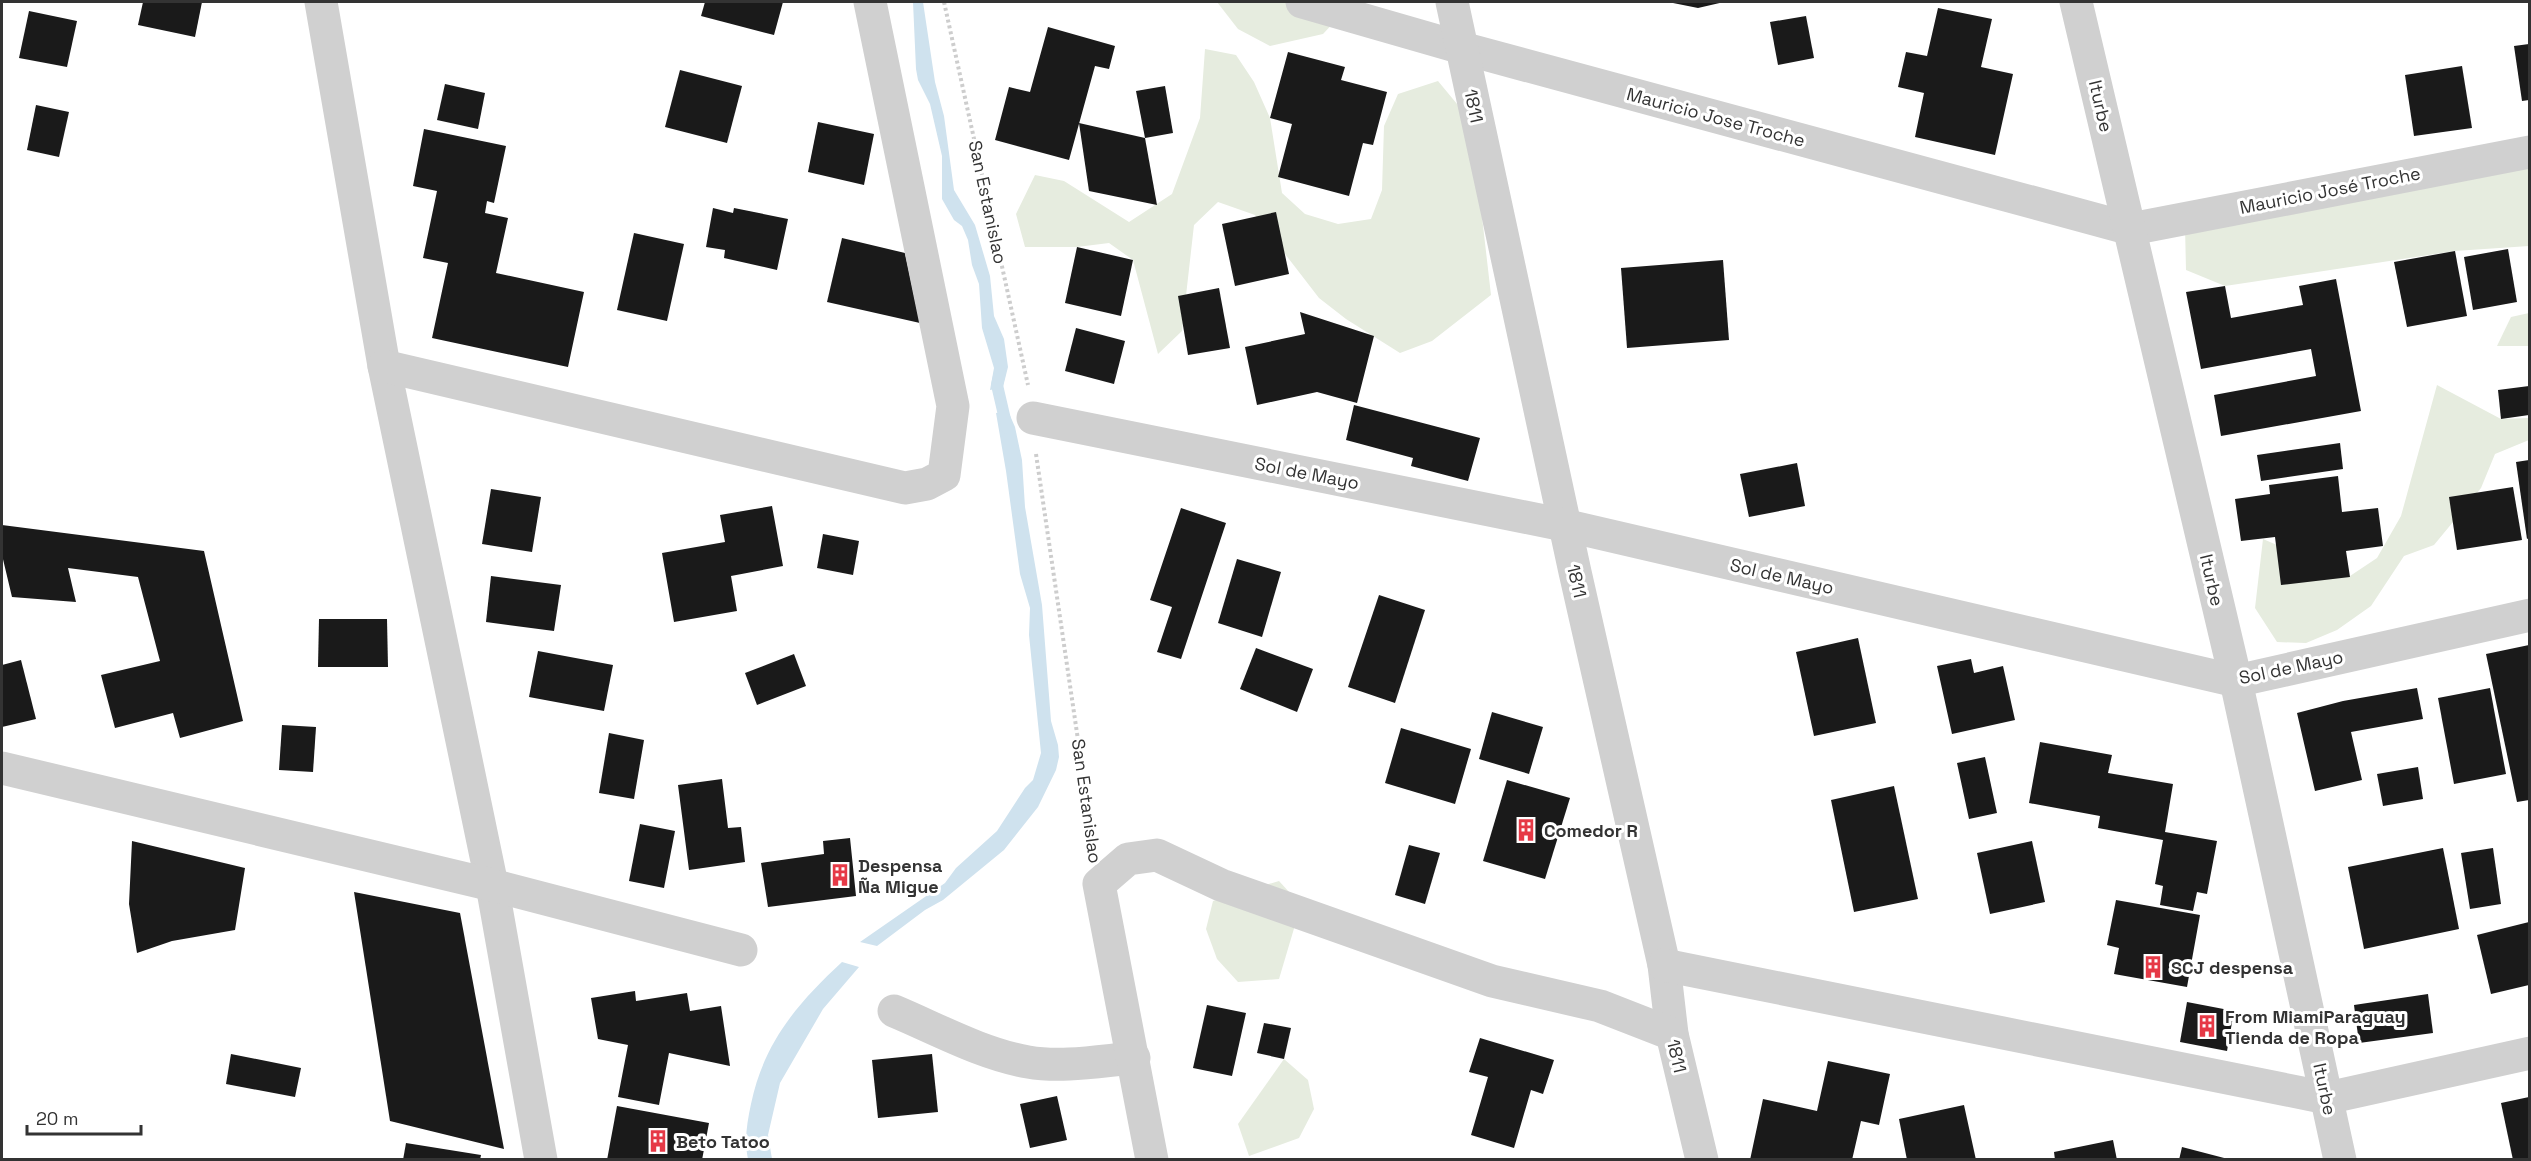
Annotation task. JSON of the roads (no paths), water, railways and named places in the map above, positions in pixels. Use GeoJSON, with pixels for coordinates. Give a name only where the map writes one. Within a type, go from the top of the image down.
{"type":"FeatureCollection","features":[{"type":"Feature","properties":{"kind":"street"},"geometry":{"type":"LineString","coordinates":[[321,2],[384,366],[492,885],[541,1160]]}},
{"type":"Feature","properties":{"kind":"street"},"geometry":{"type":"LineString","coordinates":[[384,366],[905,488],[927,484],[944,475],[953,406],[870,2]]}},
{"type":"Feature","properties":{"kind":"street","name":"Mauricio Jose Troche"},"geometry":{"type":"LineString","coordinates":[[1302,2],[1462,48],[2131,229]]}},
{"type":"Feature","properties":{"kind":"street","name":"1811"},"geometry":{"type":"LineString","coordinates":[[1452,2],[1564,525],[1664,965],[1672,1034],[1702,1160]]}},
{"type":"Feature","properties":{"kind":"street","name":"Iturbe"},"geometry":{"type":"LineString","coordinates":[[2076,2],[2236,681],[2340,1160]]}},
{"type":"Feature","properties":{"kind":"street","name":"Mauricio José Troche"},"geometry":{"type":"LineString","coordinates":[[2131,229],[2529,152]]}},
{"type":"Feature","properties":{"kind":"street","name":"Sol de Mayo"},"geometry":{"type":"LineString","coordinates":[[1032,407],[1564,525],[2236,681],[2529,615]]}},
{"type":"Feature","properties":{"kind":"street"},"geometry":{"type":"LineString","coordinates":[[2,768],[492,885],[741,950]]}},
{"type":"Feature","properties":{"kind":"street","name":"San Estanislao"},"geometry":{"type":"LineString","coordinates":[[1152,1160],[1099,884],[1128,859],[1157,855],[1221,885],[1492,981],[1600,1006],[1672,1034]]}},
{"type":"Feature","properties":{"kind":"street"},"geometry":{"type":"LineString","coordinates":[[1664,965],[2327,1098],[2529,1053]]}},
{"type":"Feature","properties":{"kind":"street"},"geometry":{"type":"LineString","coordinates":[[894,1011],[997,1054],[1029,1063],[1058,1064],[1134,1058]]}},
{"type":"Feature","properties":{"kind":"water"},"geometry":{"type":"Polygon","coordinates":[[[913,2],[923,2],[935,82],[944,116],[954,190],[975,225],[990,276],[994,316],[1004,339],[1008,367],[1003,387],[990,390],[994,368],[982,328],[979,284],[972,265],[968,240],[962,226],[954,220],[942,199],[942,156],[930,104],[918,80],[913,2]]]}},
{"type":"Feature","properties":{"kind":"water"},"geometry":{"type":"Polygon","coordinates":[[[1008,411],[1015,427],[1022,460],[1025,507],[1042,605],[1051,721],[1058,745],[1059,757],[1056,770],[1038,807],[1004,850],[943,900],[925,910],[877,946],[860,942],[945,883],[956,868],[997,831],[1025,788],[1033,780],[1041,753],[1029,635],[1030,608],[1020,574],[996,413],[1008,411]]]}},
{"type":"Feature","properties":{"kind":"water"},"geometry":{"type":"Polygon","coordinates":[[[842,962],[859,967],[823,1009],[780,1083],[768,1135],[772,1159],[748,1159],[746,1138],[748,1118],[764,1062],[784,1026],[797,1009],[842,962]]]}},
{"type":"Feature","properties":{"kind":"waterway"},"geometry":{"type":"LineString","coordinates":[[1000,372],[997,385],[1007,428]]}},
{"type":"Feature","properties":{"kind":"place","name":"Comedor R"},"geometry":{"type":"Point","coordinates":[1526,830]}},
{"type":"Feature","properties":{"kind":"place","name":"Despensa Ña Migue"},"geometry":{"type":"Point","coordinates":[840,875]}},
{"type":"Feature","properties":{"kind":"place","name":"SCJ despensa"},"geometry":{"type":"Point","coordinates":[2153,967]}},
{"type":"Feature","properties":{"kind":"place","name":"From MiamiParaguay Tienda de Ropa"},"geometry":{"type":"Point","coordinates":[2207,1026]}},
{"type":"Feature","properties":{"kind":"place","name":"Beto Tatoo"},"geometry":{"type":"Point","coordinates":[658,1141]}}]}
